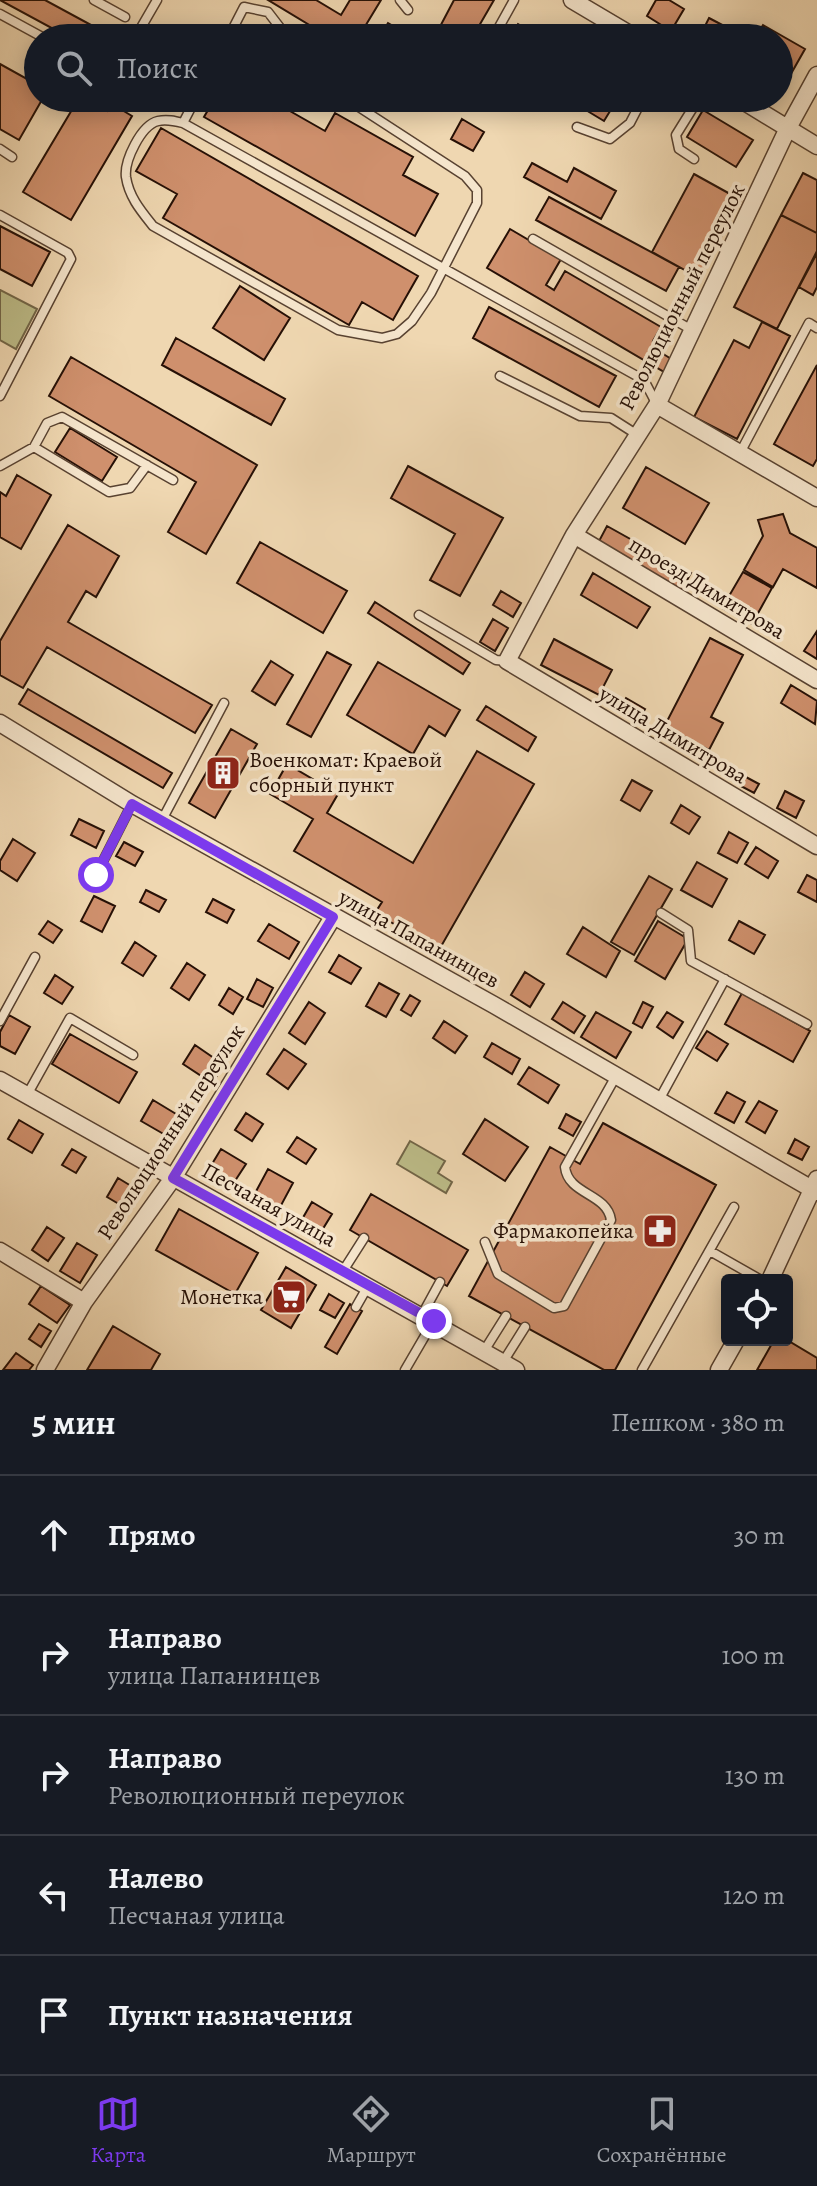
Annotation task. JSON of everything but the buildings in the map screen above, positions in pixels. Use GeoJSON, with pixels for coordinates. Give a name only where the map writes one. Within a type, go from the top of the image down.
{"type":"FeatureCollection","features":[{"type":"Feature","properties":{"kind":"street"},"geometry":{"type":"LineString","coordinates":[[572,0],[612,24]]}},
{"type":"Feature","properties":{"kind":"street","name":"Революционный переулок"},"geometry":{"type":"LineString","coordinates":[[507,661],[574,535],[657,405],[788,128],[817,75]]}},
{"type":"Feature","properties":{"kind":"street"},"geometry":{"type":"LineString","coordinates":[[761,112],[817,146]]}},
{"type":"Feature","properties":{"kind":"street"},"geometry":{"type":"LineString","coordinates":[[657,405],[817,498]]}},
{"type":"Feature","properties":{"kind":"street","name":"проезд Димитрова"},"geometry":{"type":"LineString","coordinates":[[574,535],[817,680]]}},
{"type":"Feature","properties":{"kind":"street","name":"улица Димитрова"},"geometry":{"type":"LineString","coordinates":[[507,661],[817,846]]}},
{"type":"Feature","properties":{"kind":"street","name":"улица Папанинцев"},"geometry":{"type":"LineString","coordinates":[[0,723],[132,804],[815,1187]]}},
{"type":"Feature","properties":{"kind":"street","name":"Революционный переулок"},"geometry":{"type":"LineString","coordinates":[[45,1370],[84,1302],[173,1178],[333,917]]}},
{"type":"Feature","properties":{"kind":"street","name":"Песчаная улица"},"geometry":{"type":"LineString","coordinates":[[0,1080],[510,1366]]}},
{"type":"Feature","properties":{"kind":"street"},"geometry":{"type":"LineString","coordinates":[[773,1274],[815,1187]]}},
{"type":"Feature","properties":{"kind":"street"},"geometry":{"type":"LineString","coordinates":[[0,1251],[84,1302]]}},
{"type":"Feature","properties":{"kind":"street"},"geometry":{"type":"LineString","coordinates":[[719,1370],[733,1346]]}},
{"type":"Feature","properties":{"kind":"lane"},"geometry":{"type":"LineString","coordinates":[[94,0],[125,17]]}},
{"type":"Feature","properties":{"kind":"lane"},"geometry":{"type":"LineString","coordinates":[[143,24],[157,0]]}},
{"type":"Feature","properties":{"kind":"lane"},"geometry":{"type":"LineString","coordinates":[[400,0],[408,10]]}},
{"type":"Feature","properties":{"kind":"lane"},"geometry":{"type":"LineString","coordinates":[[501,24],[514,0]]}},
{"type":"Feature","properties":{"kind":"lane"},"geometry":{"type":"LineString","coordinates":[[235,24],[244,7],[268,12],[277,24]]}},
{"type":"Feature","properties":{"kind":"lane"},"geometry":{"type":"LineString","coordinates":[[0,14],[24,27]]}},
{"type":"Feature","properties":{"kind":"lane"},"geometry":{"type":"LineString","coordinates":[[183,123],[189,112]]}},
{"type":"Feature","properties":{"kind":"lane"},"geometry":{"type":"LineString","coordinates":[[367,112],[465,176],[477,190],[477,203],[444,270],[412,321],[397,334],[382,338],[338,330],[214,262],[153,226],[136,207],[126,178],[127,161],[149,125],[158,121],[183,123],[444,270],[644,380],[657,405]]}},
{"type":"Feature","properties":{"kind":"lane"},"geometry":{"type":"LineString","coordinates":[[577,127],[610,139],[630,123],[636,112]]}},
{"type":"Feature","properties":{"kind":"lane"},"geometry":{"type":"LineString","coordinates":[[690,112],[676,135],[679,149],[694,159]]}},
{"type":"Feature","properties":{"kind":"lane"},"geometry":{"type":"LineString","coordinates":[[0,149],[12,157]]}},
{"type":"Feature","properties":{"kind":"lane"},"geometry":{"type":"LineString","coordinates":[[0,215],[68,253],[71,259],[0,396]]}},
{"type":"Feature","properties":{"kind":"lane"},"geometry":{"type":"LineString","coordinates":[[533,239],[694,331]]}},
{"type":"Feature","properties":{"kind":"lane"},"geometry":{"type":"LineString","coordinates":[[739,453],[809,323],[817,328]]}},
{"type":"Feature","properties":{"kind":"lane"},"geometry":{"type":"LineString","coordinates":[[500,376],[580,416],[611,418],[636,434]]}},
{"type":"Feature","properties":{"kind":"lane"},"geometry":{"type":"LineString","coordinates":[[0,466],[34,447],[47,423],[62,417],[173,480]]}},
{"type":"Feature","properties":{"kind":"lane"},"geometry":{"type":"LineString","coordinates":[[34,447],[109,492],[130,488],[147,465]]}},
{"type":"Feature","properties":{"kind":"lane"},"geometry":{"type":"LineString","coordinates":[[419,615],[496,660],[507,661]]}},
{"type":"Feature","properties":{"kind":"lane"},"geometry":{"type":"LineString","coordinates":[[162,820],[224,703]]}},
{"type":"Feature","properties":{"kind":"lane"},"geometry":{"type":"LineString","coordinates":[[96,875],[132,804]]}},
{"type":"Feature","properties":{"kind":"lane"},"geometry":{"type":"LineString","coordinates":[[661,913],[688,930],[691,961],[807,1024]]}},
{"type":"Feature","properties":{"kind":"lane"},"geometry":{"type":"LineString","coordinates":[[0,1021],[35,957]]}},
{"type":"Feature","properties":{"kind":"lane"},"geometry":{"type":"LineString","coordinates":[[658,1101],[725,979]]}},
{"type":"Feature","properties":{"kind":"lane"},"geometry":{"type":"LineString","coordinates":[[27,1095],[70,1018],[133,1055]]}},
{"type":"Feature","properties":{"kind":"lane"},"geometry":{"type":"LineString","coordinates":[[485,1242],[498,1274],[554,1308],[564,1306],[611,1220],[605,1205],[572,1185],[565,1167],[616,1076]]}},
{"type":"Feature","properties":{"kind":"lane"},"geometry":{"type":"LineString","coordinates":[[642,1370],[734,1207]]}},
{"type":"Feature","properties":{"kind":"lane"},"geometry":{"type":"LineString","coordinates":[[343,1271],[364,1238]]}},
{"type":"Feature","properties":{"kind":"lane"},"geometry":{"type":"LineString","coordinates":[[710,1251],[750,1274]]}},
{"type":"Feature","properties":{"kind":"lane"},"geometry":{"type":"LineString","coordinates":[[405,1370],[440,1282]]}},
{"type":"Feature","properties":{"kind":"lane"},"geometry":{"type":"LineString","coordinates":[[356,1307],[368,1285]]}},
{"type":"Feature","properties":{"kind":"lane"},"geometry":{"type":"LineString","coordinates":[[484,1351],[506,1316]]}},
{"type":"Feature","properties":{"kind":"lane"},"geometry":{"type":"LineString","coordinates":[[510,1366],[525,1327]]}},
{"type":"Feature","properties":{"kind":"green space"},"geometry":{"type":"Polygon","coordinates":[[[0,290],[37,309],[16,349],[0,340],[0,290]]]}},
{"type":"Feature","properties":{"kind":"green space"},"geometry":{"type":"Polygon","coordinates":[[[410,1141],[445,1161],[438,1173],[452,1182],[446,1193],[397,1164],[410,1141]]]}},
{"type":"Feature","properties":{"kind":"place","name":"Военкомат: Краевой сборный пункт"},"geometry":{"type":"Point","coordinates":[223,773]}},
{"type":"Feature","properties":{"kind":"place","name":"Фармакопейка"},"geometry":{"type":"Point","coordinates":[660,1231]}},
{"type":"Feature","properties":{"kind":"place","name":"Монетка"},"geometry":{"type":"Point","coordinates":[289,1297]}},
{"type":"Feature","properties":{"kind":"route"},"geometry":{"type":"LineString","coordinates":[[96,875],[132,804],[333,917],[173,1178],[434,1321]]}}]}
